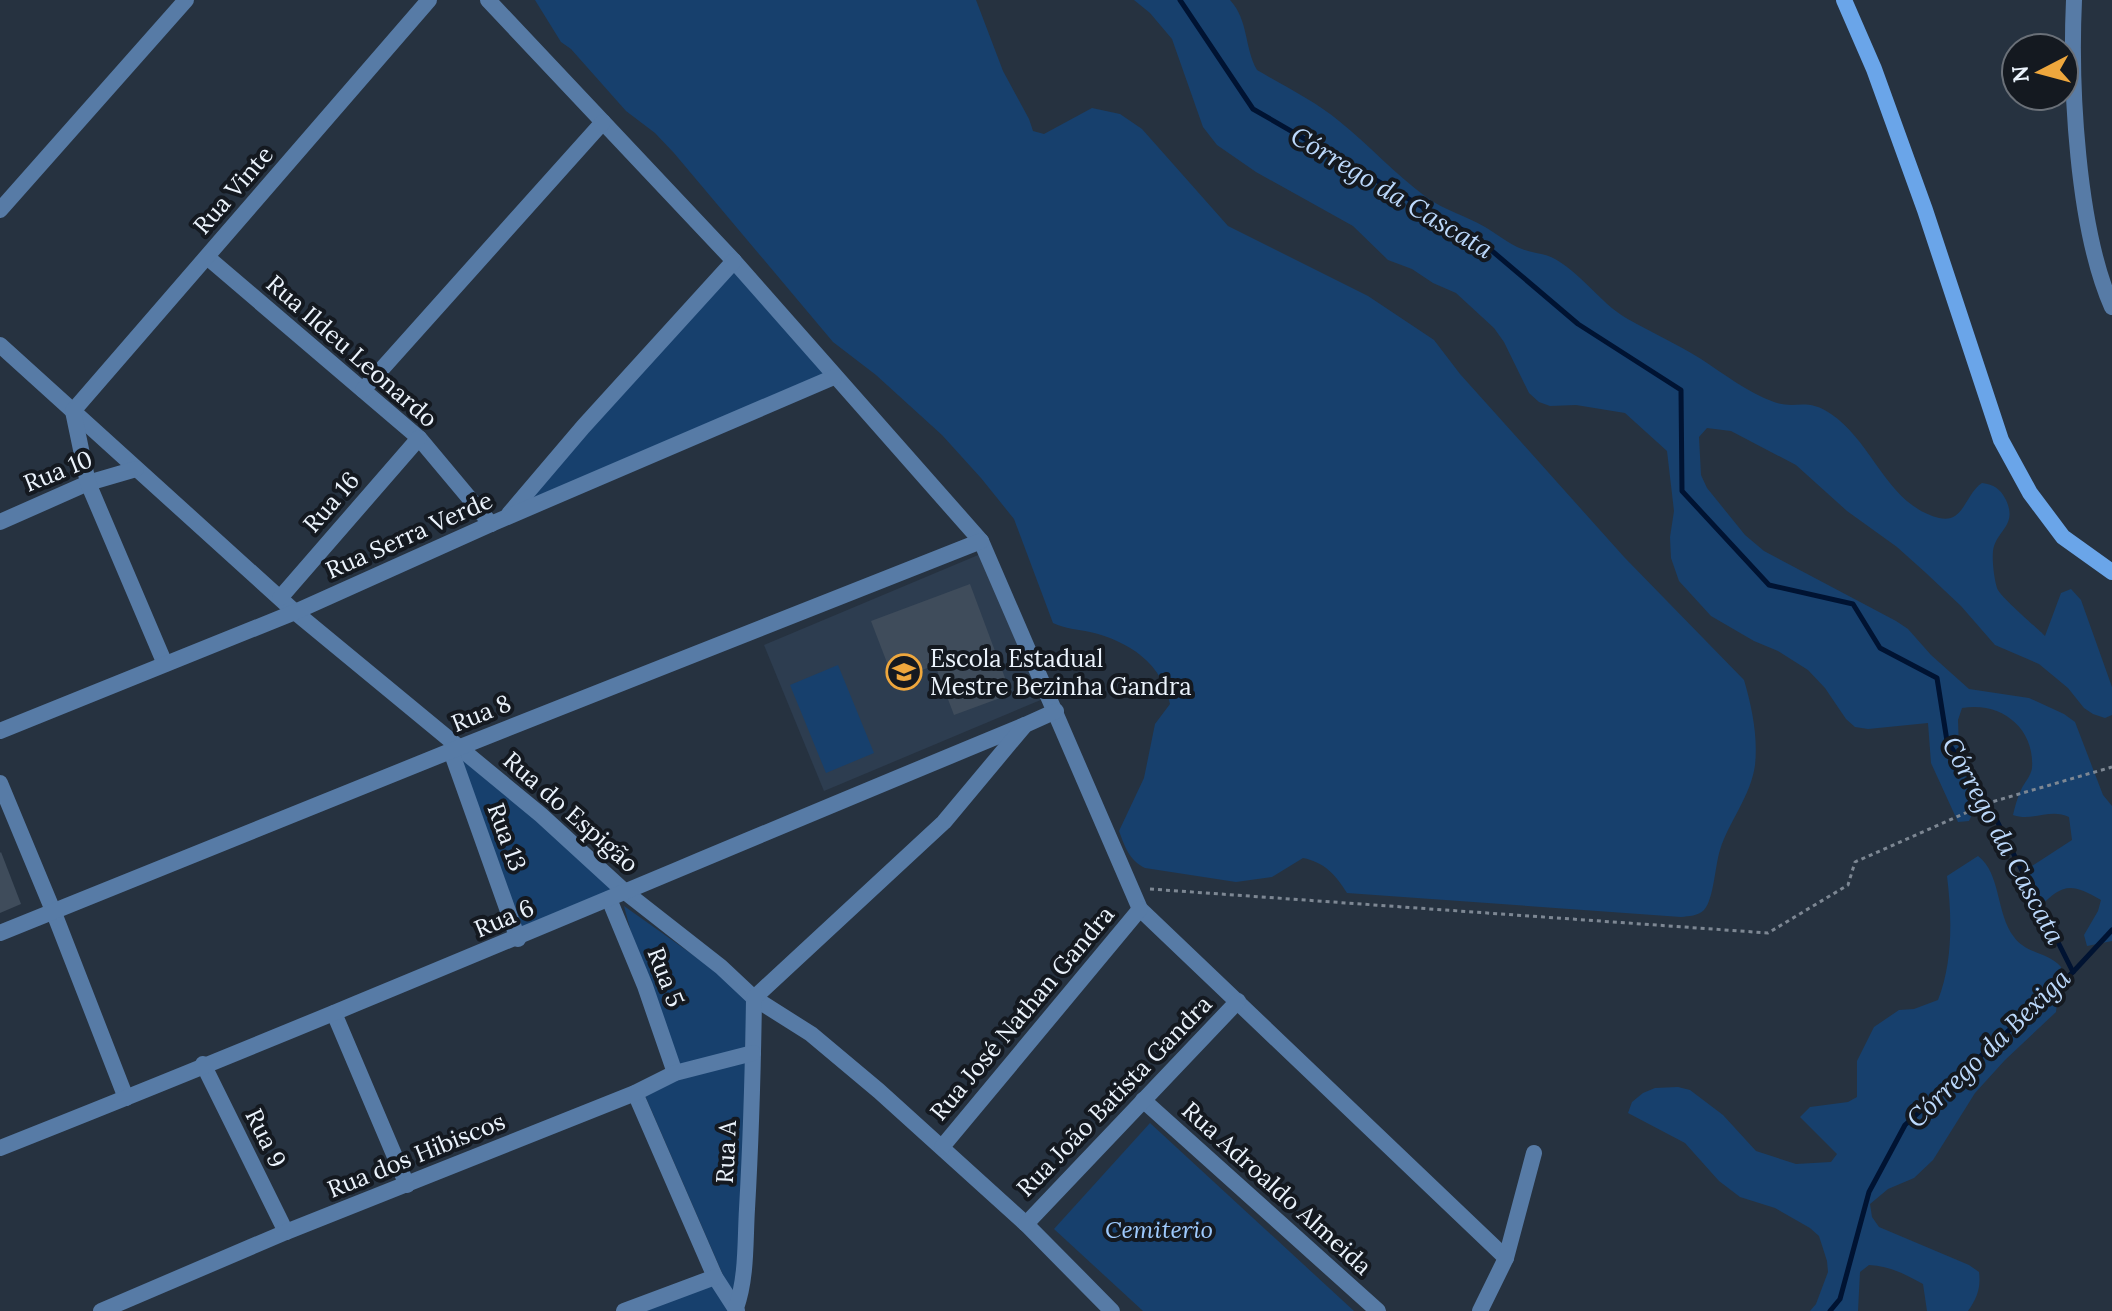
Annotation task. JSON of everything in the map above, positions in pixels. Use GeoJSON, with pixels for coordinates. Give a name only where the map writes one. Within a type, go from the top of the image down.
{"type":"FeatureCollection","features":[{"type":"Feature","properties":{"kind":"street"},"geometry":{"type":"LineString","coordinates":[[0,210],[186,0]]}},
{"type":"Feature","properties":{"kind":"street","name":"Rua Vinte"},"geometry":{"type":"LineString","coordinates":[[73,411],[429,0]]}},
{"type":"Feature","properties":{"kind":"street"},"geometry":{"type":"LineString","coordinates":[[488,0],[734,261],[981,541],[1140,909],[1506,1258]]}},
{"type":"Feature","properties":{"kind":"street"},"geometry":{"type":"LineString","coordinates":[[1844,0],[1874,69],[1925,210],[2001,440],[2030,493],[2063,537],[2112,572]]}},
{"type":"Feature","properties":{"kind":"street"},"geometry":{"type":"LineString","coordinates":[[2074,0],[2072,52],[2082,183],[2091,235],[2112,307]]}},
{"type":"Feature","properties":{"kind":"street"},"geometry":{"type":"LineString","coordinates":[[363,390],[603,122]]}},
{"type":"Feature","properties":{"kind":"street","name":"Rua Ildeu Leonardo"},"geometry":{"type":"LineString","coordinates":[[207,257],[419,438],[499,520]]}},
{"type":"Feature","properties":{"kind":"street"},"geometry":{"type":"LineString","coordinates":[[499,520],[734,261]]}},
{"type":"Feature","properties":{"kind":"street","name":"Rua do Espigão"},"geometry":{"type":"LineString","coordinates":[[0,345],[295,612],[454,749],[541,815],[624,891],[721,967],[754,998],[811,1034],[942,1147],[1026,1224],[1112,1311]]}},
{"type":"Feature","properties":{"kind":"street","name":"Rua Serra Verde"},"geometry":{"type":"LineString","coordinates":[[0,731],[295,612],[499,520],[834,377]]}},
{"type":"Feature","properties":{"kind":"street"},"geometry":{"type":"LineString","coordinates":[[73,411],[88,483],[165,664]]}},
{"type":"Feature","properties":{"kind":"street","name":"Rua 16"},"geometry":{"type":"LineString","coordinates":[[280,598],[419,438]]}},
{"type":"Feature","properties":{"kind":"street","name":"Rua 10"},"geometry":{"type":"LineString","coordinates":[[0,522],[88,483],[136,469]]}},
{"type":"Feature","properties":{"kind":"street","name":"Rua 8"},"geometry":{"type":"LineString","coordinates":[[0,933],[454,749],[981,541]]}},
{"type":"Feature","properties":{"kind":"street"},"geometry":{"type":"LineString","coordinates":[[754,998],[944,822],[1025,725],[1056,711]]}},
{"type":"Feature","properties":{"kind":"street","name":"Rua 6"},"geometry":{"type":"LineString","coordinates":[[0,1148],[518,939],[624,891],[1025,725]]}},
{"type":"Feature","properties":{"kind":"street","name":"Rua 13"},"geometry":{"type":"LineString","coordinates":[[454,749],[518,939]]}},
{"type":"Feature","properties":{"kind":"street"},"geometry":{"type":"LineString","coordinates":[[0,783],[126,1098]]}},
{"type":"Feature","properties":{"kind":"street","name":"Rua 5"},"geometry":{"type":"LineString","coordinates":[[609,899],[645,986],[675,1073]]}},
{"type":"Feature","properties":{"kind":"street","name":"Rua José Nathan Gandra"},"geometry":{"type":"LineString","coordinates":[[942,1147],[1140,909]]}},
{"type":"Feature","properties":{"kind":"street","name":"Rua A"},"geometry":{"type":"LineString","coordinates":[[736,1309],[745,1241],[754,998]]}},
{"type":"Feature","properties":{"kind":"street","name":"Rua João Batista Gandra"},"geometry":{"type":"LineString","coordinates":[[1026,1224],[1238,1001]]}},
{"type":"Feature","properties":{"kind":"street"},"geometry":{"type":"LineString","coordinates":[[334,1013],[407,1185]]}},
{"type":"Feature","properties":{"kind":"street","name":"Rua dos Hibiscos"},"geometry":{"type":"LineString","coordinates":[[101,1311],[141,1304],[286,1232],[635,1093],[675,1073],[753,1053]]}},
{"type":"Feature","properties":{"kind":"street","name":"Rua 9"},"geometry":{"type":"LineString","coordinates":[[203,1064],[286,1232]]}},
{"type":"Feature","properties":{"kind":"street"},"geometry":{"type":"LineString","coordinates":[[635,1093],[715,1277],[736,1309]]}},
{"type":"Feature","properties":{"kind":"street","name":"Rua Adroaldo Almeida"},"geometry":{"type":"LineString","coordinates":[[1143,1100],[1378,1311]]}},
{"type":"Feature","properties":{"kind":"street"},"geometry":{"type":"LineString","coordinates":[[1480,1311],[1506,1258],[1534,1153]]}},
{"type":"Feature","properties":{"kind":"street"},"geometry":{"type":"LineString","coordinates":[[624,1311],[715,1277]]}},
{"type":"Feature","properties":{"kind":"path"},"geometry":{"type":"LineString","coordinates":[[1131,888],[1768,933],[1848,885],[1855,862],[1988,803],[2112,767]]}},
{"type":"Feature","properties":{"kind":"shaded area","name":"Escola Estadual Mestre Bezinha Gandra"},"geometry":{"type":"Polygon","coordinates":[[[983,553],[1043,699],[824,791],[764,645],[983,553]]]}},
{"type":"Feature","properties":{"kind":"green space"},"geometry":{"type":"Polygon","coordinates":[[[535,0],[976,0],[1003,71],[1033,131],[1044,134],[1092,108],[1120,114],[1142,129],[1228,226],[1368,296],[1434,340],[1460,374],[1625,558],[1744,680],[1754,722],[1755,765],[1749,787],[1720,850],[1712,890],[1704,910],[1696,915],[1681,917],[1347,893],[1329,870],[1303,858],[1272,877],[1236,882],[1140,865],[1128,852],[1119,831],[1144,778],[1155,724],[1170,704],[1160,677],[1142,656],[1118,641],[1053,623],[1014,519],[981,478],[942,435],[876,375],[833,342],[674,153],[655,133],[626,111],[571,49],[561,42],[535,0]]]}},
{"type":"Feature","properties":{"kind":"green space"},"geometry":{"type":"Polygon","coordinates":[[[1134,0],[1230,0],[1240,17],[1257,70],[1330,114],[1426,197],[1517,247],[1561,263],[1626,318],[1754,393],[1782,404],[1815,406],[1831,414],[1858,440],[1893,487],[1921,511],[1947,519],[1959,512],[1982,483],[1999,490],[2006,500],[2009,516],[1993,551],[1997,588],[2045,636],[2061,593],[2071,589],[2081,600],[2112,687],[2112,715],[2105,718],[2093,714],[2039,664],[1995,645],[1961,606],[1926,573],[1897,547],[1847,511],[1796,465],[1731,431],[1707,428],[1699,437],[1701,475],[1707,488],[1745,535],[1764,551],[1908,629],[1931,655],[1969,689],[2029,698],[2075,722],[2103,795],[2112,806],[2112,941],[2087,946],[2084,935],[2101,900],[2091,894],[2068,888],[2055,894],[2039,908],[2031,900],[2025,877],[2032,866],[2072,840],[2069,817],[2055,814],[2013,815],[2032,768],[2028,741],[2013,720],[1990,709],[1962,708],[1958,720],[1959,749],[1979,799],[1969,821],[1958,822],[1931,763],[1928,723],[1868,729],[1855,727],[1808,670],[1711,616],[1679,581],[1671,558],[1674,511],[1667,451],[1625,413],[1576,405],[1550,406],[1539,402],[1529,393],[1494,328],[1456,293],[1388,260],[1353,226],[1256,172],[1217,145],[1203,127],[1172,39],[1134,0]]]}},
{"type":"Feature","properties":{"kind":"green space"},"geometry":{"type":"Polygon","coordinates":[[[734,266],[829,378],[527,505],[582,430],[734,266]]]}},
{"type":"Feature","properties":{"kind":"green space"},"geometry":{"type":"Polygon","coordinates":[[[838,665],[874,753],[826,773],[790,685],[838,665]]]}},
{"type":"Feature","properties":{"kind":"green space"},"geometry":{"type":"Polygon","coordinates":[[[456,750],[620,891],[519,936],[456,750]]]}},
{"type":"Feature","properties":{"kind":"green space"},"geometry":{"type":"Polygon","coordinates":[[[1978,856],[1991,873],[2004,917],[2014,937],[2025,947],[2050,958],[2061,967],[2056,1012],[1975,1093],[1933,1160],[1914,1178],[1888,1189],[1870,1204],[1872,1217],[1879,1227],[1979,1272],[1976,1297],[1968,1311],[1927,1311],[1923,1284],[1897,1271],[1869,1265],[1860,1272],[1858,1311],[1810,1311],[1816,1304],[1828,1272],[1819,1236],[1775,1208],[1740,1197],[1719,1181],[1685,1143],[1628,1113],[1632,1102],[1655,1088],[1690,1090],[1723,1115],[1756,1151],[1796,1164],[1831,1162],[1837,1154],[1800,1117],[1810,1107],[1848,1102],[1857,1097],[1857,1061],[1874,1027],[1899,1010],[1914,1009],[1938,1000],[1950,939],[1947,876],[1978,856]]]}},
{"type":"Feature","properties":{"kind":"green space"},"geometry":{"type":"Polygon","coordinates":[[[624,906],[748,998],[745,1055],[678,1068],[646,988],[624,906]]]}},
{"type":"Feature","properties":{"kind":"green space"},"geometry":{"type":"Polygon","coordinates":[[[750,1058],[736,1305],[643,1091],[750,1058]]]}},
{"type":"Feature","properties":{"kind":"green space","name":"Cemiterio"},"geometry":{"type":"Polygon","coordinates":[[[1150,1123],[1354,1311],[1143,1311],[1054,1229],[1150,1123]]]}},
{"type":"Feature","properties":{"kind":"green space"},"geometry":{"type":"Polygon","coordinates":[[[712,1283],[733,1311],[634,1311],[712,1283]]]}},
{"type":"Feature","properties":{"kind":"building"},"geometry":{"type":"Polygon","coordinates":[[[970,584],[1011,694],[954,715],[935,665],[894,681],[871,621],[970,584]]]}},
{"type":"Feature","properties":{"kind":"building"},"geometry":{"type":"Polygon","coordinates":[[[0,853],[21,904],[0,913],[0,853]]]}},
{"type":"Feature","properties":{"kind":"waterway","name":"Córrego da Cascata"},"geometry":{"type":"LineString","coordinates":[[1180,0],[1253,109],[1478,239],[1578,324],[1681,390],[1682,491],[1769,585],[1853,604],[1880,648],[1937,678],[1947,741],[1988,803],[2073,972]]}},
{"type":"Feature","properties":{"kind":"waterway","name":"Córrego da Bexiga"},"geometry":{"type":"LineString","coordinates":[[1830,1311],[1840,1299],[1869,1192],[1905,1125],[2073,972],[2112,930]]}},
{"type":"Feature","properties":{"kind":"place","name":"Escola Estadual Mestre Bezinha Gandra"},"geometry":{"type":"Point","coordinates":[904,672]}}]}
